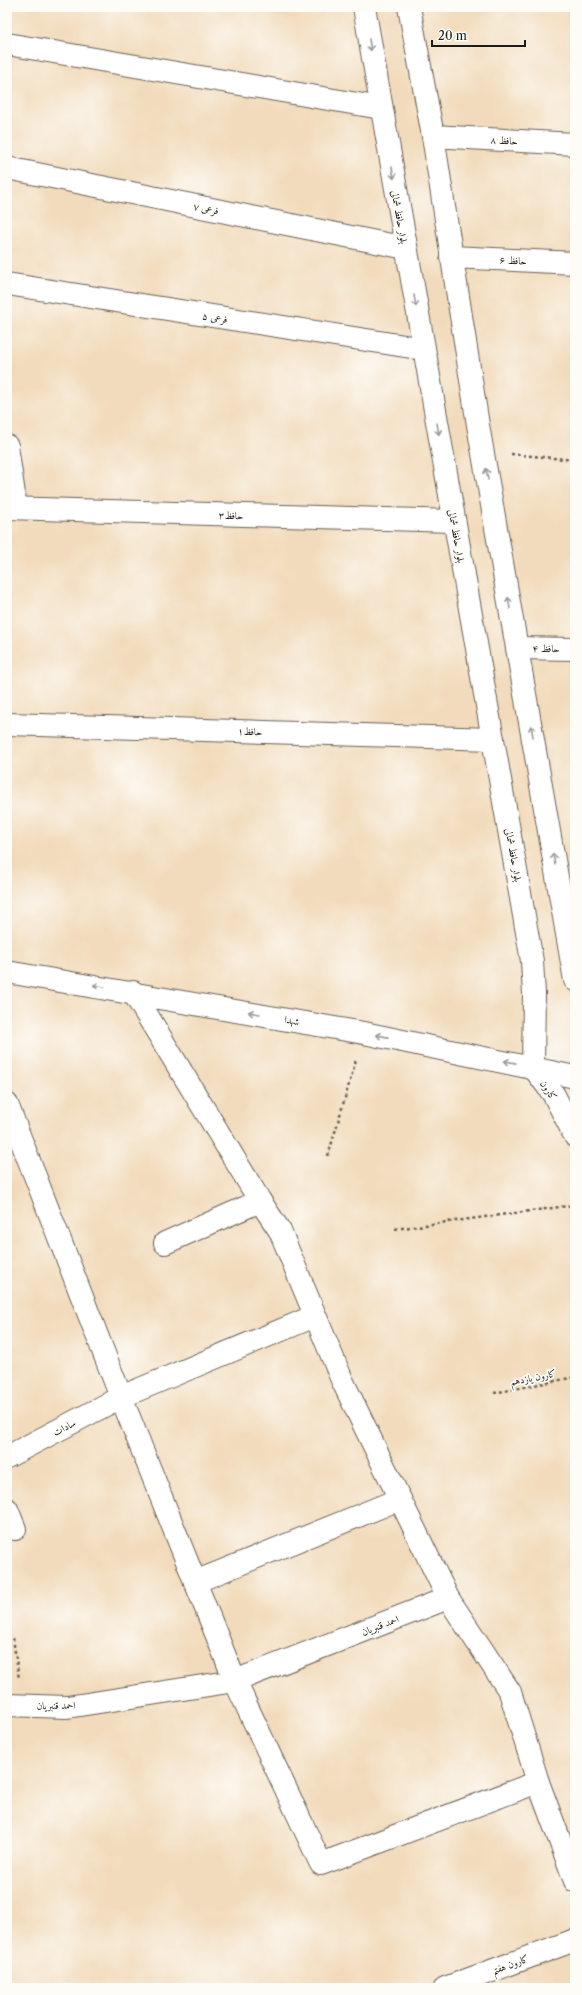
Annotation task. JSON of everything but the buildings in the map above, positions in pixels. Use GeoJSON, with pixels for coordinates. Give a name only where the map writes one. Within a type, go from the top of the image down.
{"type":"FeatureCollection","features":[{"type":"Feature","properties":{"kind":"street","name":"بلوار حافظ شمالی"},"geometry":{"type":"LineString","coordinates":[[364,7],[532,961],[534,994],[533,1067]]}},
{"type":"Feature","properties":{"kind":"street"},"geometry":{"type":"LineString","coordinates":[[409,7],[433,136],[483,452],[517,648],[566,881],[575,980]]}},
{"type":"Feature","properties":{"kind":"street"},"geometry":{"type":"LineString","coordinates":[[7,44],[381,108]]}},
{"type":"Feature","properties":{"kind":"street","name":"حافظ ۸"},"geometry":{"type":"LineString","coordinates":[[433,136],[575,144]]}},
{"type":"Feature","properties":{"kind":"street","name":"فرعی ۷"},"geometry":{"type":"LineString","coordinates":[[7,168],[406,248]]}},
{"type":"Feature","properties":{"kind":"street","name":"حافظ ۶"},"geometry":{"type":"LineString","coordinates":[[452,257],[575,263]]}},
{"type":"Feature","properties":{"kind":"street","name":"فرعی ۵"},"geometry":{"type":"LineString","coordinates":[[7,284],[424,349]]}},
{"type":"Feature","properties":{"kind":"street"},"geometry":{"type":"LineString","coordinates":[[7,446],[12,508]]}},
{"type":"Feature","properties":{"kind":"street","name":"حافظ۳"},"geometry":{"type":"LineString","coordinates":[[12,508],[454,521]]}},
{"type":"Feature","properties":{"kind":"street","name":"حافظ ۴"},"geometry":{"type":"LineString","coordinates":[[517,648],[575,649]]}},
{"type":"Feature","properties":{"kind":"street","name":"حافظ۱"},"geometry":{"type":"LineString","coordinates":[[7,724],[493,739]]}},
{"type":"Feature","properties":{"kind":"street","name":"شهدا"},"geometry":{"type":"LineString","coordinates":[[7,972],[133,992],[364,1033],[533,1067],[575,1077]]}},
{"type":"Feature","properties":{"kind":"street"},"geometry":{"type":"LineString","coordinates":[[133,992],[260,1201],[280,1231],[342,1380],[448,1598],[510,1692],[538,1782],[575,1881]]}},
{"type":"Feature","properties":{"kind":"street","name":"کارون"},"geometry":{"type":"LineString","coordinates":[[533,1067],[554,1095],[575,1136]]}},
{"type":"Feature","properties":{"kind":"street"},"geometry":{"type":"LineString","coordinates":[[7,1104],[121,1397],[235,1681],[321,1864],[538,1782]]}},
{"type":"Feature","properties":{"kind":"street"},"geometry":{"type":"LineString","coordinates":[[165,1243],[260,1201]]}},
{"type":"Feature","properties":{"kind":"street","name":"سادات"},"geometry":{"type":"LineString","coordinates":[[7,1457],[121,1397],[315,1316]]}},
{"type":"Feature","properties":{"kind":"street"},"geometry":{"type":"LineString","coordinates":[[195,1582],[400,1499]]}},
{"type":"Feature","properties":{"kind":"street","name":"احمد قنبریان"},"geometry":{"type":"LineString","coordinates":[[15,1705],[67,1707],[235,1681],[448,1598]]}},
{"type":"Feature","properties":{"kind":"street","name":"کارون هفتم"},"geometry":{"type":"LineString","coordinates":[[445,1988],[575,1940]]}},
{"type":"Feature","properties":{"kind":"path"},"geometry":{"type":"LineString","coordinates":[[483,452],[575,460]]}},
{"type":"Feature","properties":{"kind":"path"},"geometry":{"type":"LineString","coordinates":[[328,1156],[364,1033]]}},
{"type":"Feature","properties":{"kind":"path"},"geometry":{"type":"LineString","coordinates":[[395,1229],[575,1205]]}},
{"type":"Feature","properties":{"kind":"path","name":"کارون یازدهم"},"geometry":{"type":"LineString","coordinates":[[494,1393],[575,1377]]}},
{"type":"Feature","properties":{"kind":"path"},"geometry":{"type":"LineString","coordinates":[[13,1638],[15,1705]]}}]}
